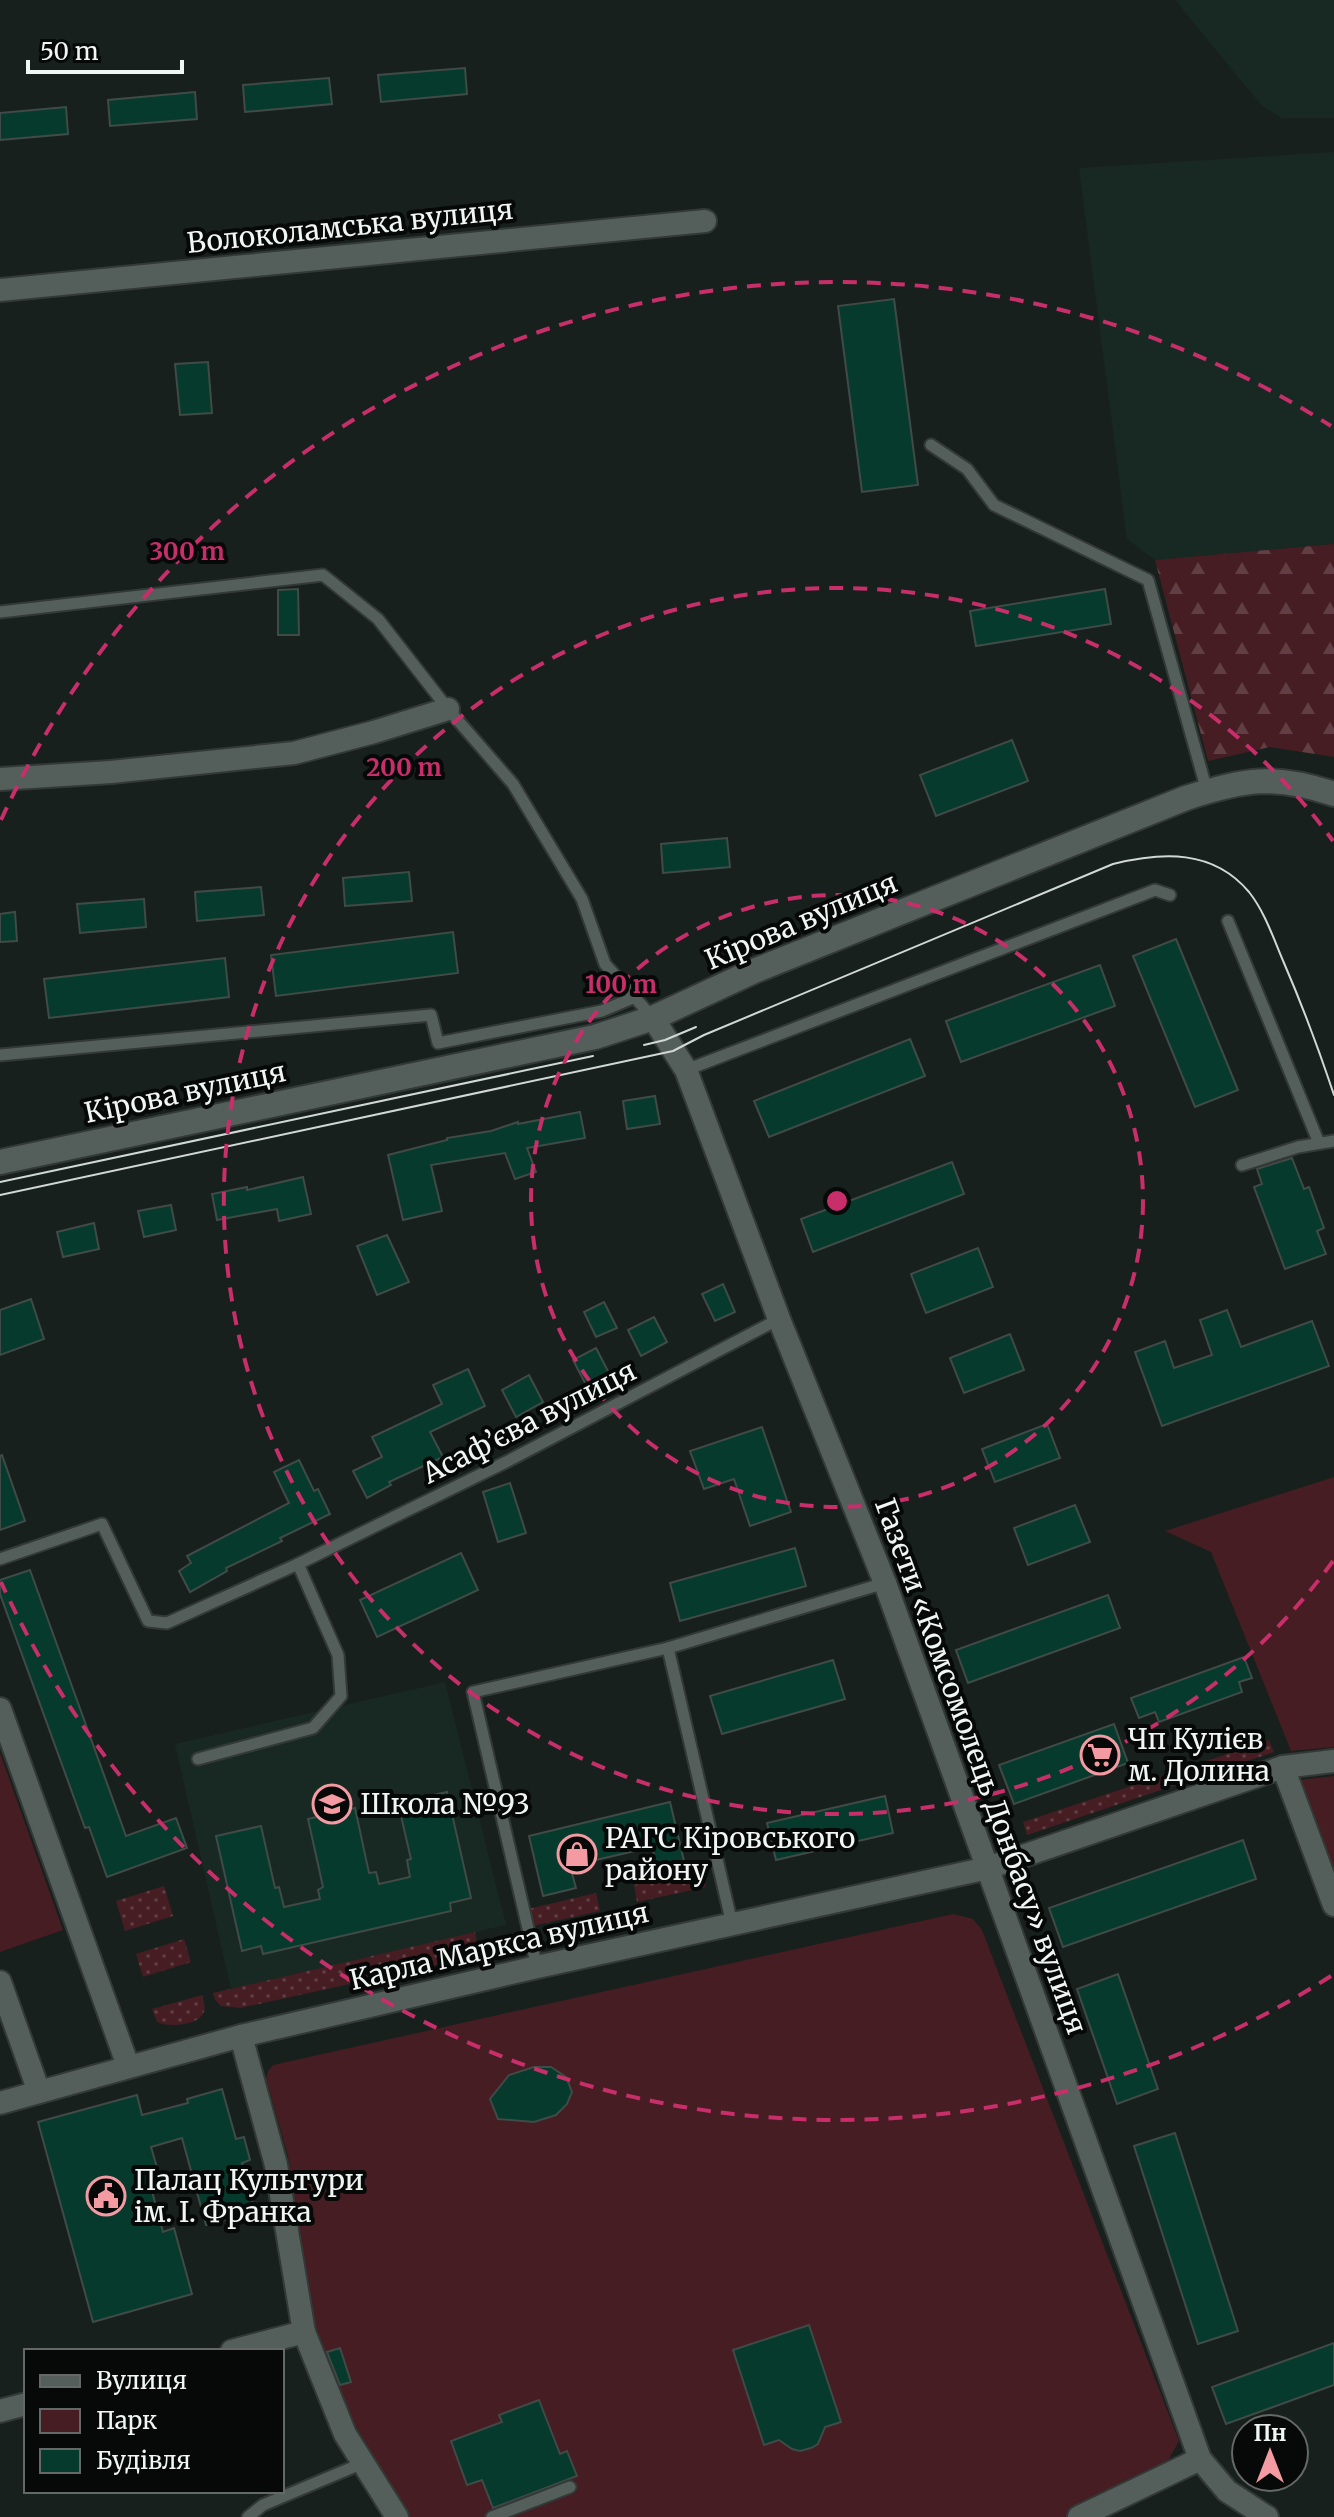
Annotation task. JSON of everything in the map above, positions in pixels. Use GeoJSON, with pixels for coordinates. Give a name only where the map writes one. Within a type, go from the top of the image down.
{"type":"FeatureCollection","features":[{"type":"Feature","properties":{"kind":"main road","name":"Кірова вулиця"},"geometry":{"type":"LineString","coordinates":[[0,1162],[595,1037],[653,1018],[754,971],[1207,791],[1229,784],[1264,781],[1303,784],[1334,794]]}},
{"type":"Feature","properties":{"kind":"street","name":"Волоколамська вулиця"},"geometry":{"type":"LineString","coordinates":[[0,290],[705,221]]}},
{"type":"Feature","properties":{"kind":"street"},"geometry":{"type":"LineString","coordinates":[[0,779],[111,772],[294,753],[448,709]]}},
{"type":"Feature","properties":{"kind":"street","name":"Газети «Комсомолець Донбасу» вулиця"},"geometry":{"type":"LineString","coordinates":[[653,1018],[686,1070],[779,1319],[885,1583],[1200,2459],[1227,2491],[1267,2517]]}},
{"type":"Feature","properties":{"kind":"street"},"geometry":{"type":"LineString","coordinates":[[0,1709],[128,2066]]}},
{"type":"Feature","properties":{"kind":"street","name":"Карла Маркса вулиця"},"geometry":{"type":"LineString","coordinates":[[0,2103],[241,2036],[988,1868],[1283,1767],[1334,1761]]}},
{"type":"Feature","properties":{"kind":"street"},"geometry":{"type":"LineString","coordinates":[[1283,1767],[1334,1905]]}},
{"type":"Feature","properties":{"kind":"street"},"geometry":{"type":"LineString","coordinates":[[0,1982],[39,2092]]}},
{"type":"Feature","properties":{"kind":"street"},"geometry":{"type":"LineString","coordinates":[[241,2036],[276,2165],[304,2332],[345,2434],[397,2517]]}},
{"type":"Feature","properties":{"kind":"street"},"geometry":{"type":"LineString","coordinates":[[240,2349],[304,2332]]}},
{"type":"Feature","properties":{"kind":"street"},"geometry":{"type":"LineString","coordinates":[[0,2411],[24,2405]]}},
{"type":"Feature","properties":{"kind":"street"},"geometry":{"type":"LineString","coordinates":[[1079,2517],[1200,2459]]}},
{"type":"Feature","properties":{"kind":"lane"},"geometry":{"type":"LineString","coordinates":[[931,445],[967,469],[994,505],[1148,580],[1207,791]]}},
{"type":"Feature","properties":{"kind":"lane"},"geometry":{"type":"LineString","coordinates":[[0,612],[323,575],[378,619],[448,709],[513,784],[582,899],[605,964],[653,1018]]}},
{"type":"Feature","properties":{"kind":"lane"},"geometry":{"type":"LineString","coordinates":[[686,1070],[1155,890],[1170,895]]}},
{"type":"Feature","properties":{"kind":"lane"},"geometry":{"type":"LineString","coordinates":[[1228,921],[1319,1143]]}},
{"type":"Feature","properties":{"kind":"lane"},"geometry":{"type":"LineString","coordinates":[[0,1055],[431,1015],[438,1043],[602,1011],[635,997]]}},
{"type":"Feature","properties":{"kind":"lane"},"geometry":{"type":"LineString","coordinates":[[1242,1165],[1334,1141]]}},
{"type":"Feature","properties":{"kind":"lane","name":"Асаф’єва вулиця"},"geometry":{"type":"LineString","coordinates":[[0,1559],[102,1524],[148,1621],[167,1623],[298,1564],[506,1462],[779,1319]]}},
{"type":"Feature","properties":{"kind":"lane"},"geometry":{"type":"LineString","coordinates":[[198,1759],[313,1728],[341,1696],[338,1655],[298,1564]]}},
{"type":"Feature","properties":{"kind":"lane"},"geometry":{"type":"LineString","coordinates":[[537,1967],[473,1692],[668,1648],[885,1583]]}},
{"type":"Feature","properties":{"kind":"lane"},"geometry":{"type":"LineString","coordinates":[[668,1648],[732,1924]]}},
{"type":"Feature","properties":{"kind":"lane"},"geometry":{"type":"LineString","coordinates":[[248,2517],[263,2505],[363,2463]]}},
{"type":"Feature","properties":{"kind":"lane"},"geometry":{"type":"LineString","coordinates":[[492,2517],[570,2487]]}},
{"type":"Feature","properties":{"kind":"shaded area"},"geometry":{"type":"Polygon","coordinates":[[[1175,0],[1334,0],[1334,118],[1281,118],[1261,105],[1175,0]]]}},
{"type":"Feature","properties":{"kind":"shaded area"},"geometry":{"type":"Polygon","coordinates":[[[1334,152],[1334,544],[1155,560],[1127,539],[1079,168],[1334,152]]]}},
{"type":"Feature","properties":{"kind":"shaded area","name":"Школа №93"},"geometry":{"type":"Polygon","coordinates":[[[445,1682],[506,1925],[231,1989],[175,1744],[445,1682]]]}},
{"type":"Feature","properties":{"kind":"green space"},"geometry":{"type":"Polygon","coordinates":[[[1334,544],[1334,757],[1270,747],[1208,761],[1155,560],[1334,544]]]}},
{"type":"Feature","properties":{"kind":"green space"},"geometry":{"type":"Polygon","coordinates":[[[1334,1477],[1334,1747],[1291,1751],[1211,1552],[1165,1531],[1334,1477]]]}},
{"type":"Feature","properties":{"kind":"green space"},"geometry":{"type":"Polygon","coordinates":[[[1269,1740],[1274,1752],[1027,1835],[1023,1822],[1269,1740]]]}},
{"type":"Feature","properties":{"kind":"green space"},"geometry":{"type":"Polygon","coordinates":[[[0,1753],[63,1930],[0,1952],[0,1753]]]}},
{"type":"Feature","properties":{"kind":"green space"},"geometry":{"type":"Polygon","coordinates":[[[1334,1776],[1334,1873],[1299,1780],[1334,1776]]]}},
{"type":"Feature","properties":{"kind":"green space"},"geometry":{"type":"Polygon","coordinates":[[[702,1870],[706,1887],[637,1902],[634,1885],[702,1870]]]}},
{"type":"Feature","properties":{"kind":"green space"},"geometry":{"type":"Polygon","coordinates":[[[164,1886],[173,1916],[125,1931],[116,1901],[164,1886]]]}},
{"type":"Feature","properties":{"kind":"green space"},"geometry":{"type":"Polygon","coordinates":[[[596,1893],[600,1911],[533,1926],[528,1909],[596,1893]]]}},
{"type":"Feature","properties":{"kind":"green space"},"geometry":{"type":"Polygon","coordinates":[[[953,1914],[973,1919],[982,1930],[1179,2441],[1163,2470],[1065,2517],[410,2517],[347,2412],[304,2294],[288,2156],[266,2079],[273,2065],[953,1914]]]}},
{"type":"Feature","properties":{"kind":"green space"},"geometry":{"type":"Polygon","coordinates":[[[475,1932],[475,1948],[464,1959],[240,2008],[221,2006],[213,1993],[475,1932]]]}},
{"type":"Feature","properties":{"kind":"green space"},"geometry":{"type":"Polygon","coordinates":[[[184,1939],[191,1962],[143,1977],[136,1954],[184,1939]]]}},
{"type":"Feature","properties":{"kind":"green space"},"geometry":{"type":"Polygon","coordinates":[[[202,1995],[205,2005],[198,2019],[181,2024],[157,2022],[152,2009],[202,1995]]]}},
{"type":"Feature","properties":{"kind":"building"},"geometry":{"type":"Polygon","coordinates":[[[465,68],[467,94],[381,102],[378,75],[465,68]]]}},
{"type":"Feature","properties":{"kind":"building"},"geometry":{"type":"Polygon","coordinates":[[[329,78],[332,104],[245,112],[243,85],[329,78]]]}},
{"type":"Feature","properties":{"kind":"building"},"geometry":{"type":"Polygon","coordinates":[[[195,92],[197,119],[110,126],[108,100],[195,92]]]}},
{"type":"Feature","properties":{"kind":"building"},"geometry":{"type":"Polygon","coordinates":[[[66,107],[68,134],[0,140],[0,113],[66,107]]]}},
{"type":"Feature","properties":{"kind":"building"},"geometry":{"type":"Polygon","coordinates":[[[894,299],[918,485],[862,492],[838,306],[894,299]]]}},
{"type":"Feature","properties":{"kind":"building"},"geometry":{"type":"Polygon","coordinates":[[[208,362],[212,413],[180,415],[175,364],[208,362]]]}},
{"type":"Feature","properties":{"kind":"building"},"geometry":{"type":"Polygon","coordinates":[[[298,589],[299,635],[278,635],[278,590],[298,589]]]}},
{"type":"Feature","properties":{"kind":"building"},"geometry":{"type":"Polygon","coordinates":[[[1105,589],[1111,624],[976,646],[970,611],[1105,589]]]}},
{"type":"Feature","properties":{"kind":"building"},"geometry":{"type":"Polygon","coordinates":[[[1012,740],[1028,781],[936,816],[920,775],[1012,740]]]}},
{"type":"Feature","properties":{"kind":"building"},"geometry":{"type":"Polygon","coordinates":[[[727,838],[730,867],[663,873],[661,844],[727,838]]]}},
{"type":"Feature","properties":{"kind":"building"},"geometry":{"type":"Polygon","coordinates":[[[409,872],[412,901],[345,906],[343,878],[409,872]]]}},
{"type":"Feature","properties":{"kind":"building"},"geometry":{"type":"Polygon","coordinates":[[[261,887],[264,915],[197,921],[195,892],[261,887]]]}},
{"type":"Feature","properties":{"kind":"building"},"geometry":{"type":"Polygon","coordinates":[[[144,899],[146,927],[80,933],[77,904],[144,899]]]}},
{"type":"Feature","properties":{"kind":"building"},"geometry":{"type":"Polygon","coordinates":[[[15,912],[17,941],[0,942],[0,914],[15,912]]]}},
{"type":"Feature","properties":{"kind":"building"},"geometry":{"type":"Polygon","coordinates":[[[453,932],[458,973],[276,996],[271,955],[453,932]]]}},
{"type":"Feature","properties":{"kind":"building"},"geometry":{"type":"Polygon","coordinates":[[[1176,939],[1238,1090],[1195,1107],[1133,956],[1176,939]]]}},
{"type":"Feature","properties":{"kind":"building"},"geometry":{"type":"Polygon","coordinates":[[[225,958],[229,997],[49,1018],[44,979],[225,958]]]}},
{"type":"Feature","properties":{"kind":"building"},"geometry":{"type":"Polygon","coordinates":[[[1100,965],[1115,1006],[961,1062],[946,1021],[1100,965]]]}},
{"type":"Feature","properties":{"kind":"building"},"geometry":{"type":"Polygon","coordinates":[[[910,1039],[925,1076],[769,1137],[754,1101],[910,1039]]]}},
{"type":"Feature","properties":{"kind":"building"},"geometry":{"type":"Polygon","coordinates":[[[655,1096],[660,1124],[627,1129],[623,1101],[655,1096]]]}},
{"type":"Feature","properties":{"kind":"building"},"geometry":{"type":"Polygon","coordinates":[[[580,1112],[585,1138],[527,1148],[536,1172],[515,1179],[505,1153],[431,1165],[442,1211],[403,1220],[388,1155],[518,1122],[580,1112]]]}},
{"type":"Feature","properties":{"kind":"building"},"geometry":{"type":"Polygon","coordinates":[[[1292,1158],[1304,1189],[1309,1187],[1324,1228],[1317,1231],[1326,1254],[1285,1269],[1254,1187],[1262,1184],[1257,1169],[1292,1158]]]}},
{"type":"Feature","properties":{"kind":"building"},"geometry":{"type":"Polygon","coordinates":[[[952,1162],[964,1194],[813,1252],[801,1219],[952,1162]]]}},
{"type":"Feature","properties":{"kind":"building"},"geometry":{"type":"Polygon","coordinates":[[[303,1177],[311,1214],[279,1221],[277,1209],[217,1220],[212,1194],[247,1187],[247,1190],[303,1177]]]}},
{"type":"Feature","properties":{"kind":"building"},"geometry":{"type":"Polygon","coordinates":[[[171,1205],[176,1230],[144,1237],[138,1211],[171,1205]]]}},
{"type":"Feature","properties":{"kind":"building"},"geometry":{"type":"Polygon","coordinates":[[[94,1223],[99,1249],[63,1257],[57,1232],[94,1223]]]}},
{"type":"Feature","properties":{"kind":"building"},"geometry":{"type":"Polygon","coordinates":[[[387,1235],[409,1282],[377,1295],[357,1246],[387,1235]]]}},
{"type":"Feature","properties":{"kind":"building"},"geometry":{"type":"Polygon","coordinates":[[[978,1248],[993,1287],[926,1313],[911,1274],[978,1248]]]}},
{"type":"Feature","properties":{"kind":"building"},"geometry":{"type":"Polygon","coordinates":[[[723,1284],[735,1312],[715,1321],[702,1294],[723,1284]]]}},
{"type":"Feature","properties":{"kind":"building"},"geometry":{"type":"Polygon","coordinates":[[[31,1299],[44,1339],[0,1355],[0,1310],[31,1299]]]}},
{"type":"Feature","properties":{"kind":"building"},"geometry":{"type":"Polygon","coordinates":[[[604,1302],[617,1328],[596,1337],[584,1312],[604,1302]]]}},
{"type":"Feature","properties":{"kind":"building"},"geometry":{"type":"Polygon","coordinates":[[[1227,1310],[1241,1347],[1312,1321],[1329,1366],[1162,1426],[1135,1352],[1165,1341],[1174,1368],[1212,1355],[1200,1320],[1227,1310]]]}},
{"type":"Feature","properties":{"kind":"building"},"geometry":{"type":"Polygon","coordinates":[[[654,1317],[667,1342],[641,1356],[628,1330],[654,1317]]]}},
{"type":"Feature","properties":{"kind":"building"},"geometry":{"type":"Polygon","coordinates":[[[1010,1334],[1024,1370],[964,1393],[950,1358],[1010,1334]]]}},
{"type":"Feature","properties":{"kind":"building"},"geometry":{"type":"Polygon","coordinates":[[[596,1348],[609,1373],[586,1385],[573,1360],[596,1348]]]}},
{"type":"Feature","properties":{"kind":"building"},"geometry":{"type":"Polygon","coordinates":[[[468,1369],[485,1406],[430,1432],[443,1457],[389,1482],[391,1485],[367,1498],[353,1471],[382,1457],[372,1437],[442,1404],[433,1385],[468,1369]]]}},
{"type":"Feature","properties":{"kind":"building"},"geometry":{"type":"Polygon","coordinates":[[[529,1375],[543,1402],[516,1417],[502,1390],[529,1375]]]}},
{"type":"Feature","properties":{"kind":"building"},"geometry":{"type":"Polygon","coordinates":[[[1047,1424],[1060,1458],[995,1482],[982,1449],[1047,1424]]]}},
{"type":"Feature","properties":{"kind":"building"},"geometry":{"type":"Polygon","coordinates":[[[762,1427],[791,1512],[750,1526],[734,1479],[704,1489],[690,1451],[762,1427]]]}},
{"type":"Feature","properties":{"kind":"building"},"geometry":{"type":"Polygon","coordinates":[[[0,1456],[25,1521],[0,1530],[0,1456]]]}},
{"type":"Feature","properties":{"kind":"building"},"geometry":{"type":"Polygon","coordinates":[[[299,1460],[314,1491],[318,1489],[330,1514],[226,1568],[227,1571],[190,1592],[179,1571],[191,1563],[187,1556],[289,1503],[274,1472],[299,1460]]]}},
{"type":"Feature","properties":{"kind":"building"},"geometry":{"type":"Polygon","coordinates":[[[510,1483],[526,1533],[498,1542],[483,1492],[510,1483]]]}},
{"type":"Feature","properties":{"kind":"building"},"geometry":{"type":"Polygon","coordinates":[[[1075,1505],[1090,1542],[1028,1565],[1014,1528],[1075,1505]]]}},
{"type":"Feature","properties":{"kind":"building"},"geometry":{"type":"Polygon","coordinates":[[[795,1548],[806,1586],[680,1621],[670,1583],[795,1548]]]}},
{"type":"Feature","properties":{"kind":"building"},"geometry":{"type":"Polygon","coordinates":[[[461,1553],[478,1590],[377,1637],[360,1600],[461,1553]]]}},
{"type":"Feature","properties":{"kind":"building"},"geometry":{"type":"Polygon","coordinates":[[[30,1570],[126,1836],[176,1818],[187,1848],[107,1877],[89,1827],[85,1828],[0,1594],[0,1580],[30,1570]]]}},
{"type":"Feature","properties":{"kind":"building"},"geometry":{"type":"Polygon","coordinates":[[[1108,1595],[1120,1628],[968,1683],[956,1650],[1108,1595]]]}},
{"type":"Feature","properties":{"kind":"building"},"geometry":{"type":"Polygon","coordinates":[[[1244,1657],[1252,1678],[1239,1682],[1242,1692],[1159,1722],[1155,1712],[1139,1718],[1131,1698],[1244,1657]]]}},
{"type":"Feature","properties":{"kind":"building"},"geometry":{"type":"Polygon","coordinates":[[[833,1660],[845,1699],[722,1734],[710,1696],[833,1660]]]}},
{"type":"Feature","properties":{"kind":"building"},"geometry":{"type":"Polygon","coordinates":[[[1114,1724],[1128,1763],[1014,1804],[999,1765],[1114,1724]]]}},
{"type":"Feature","properties":{"kind":"building"},"geometry":{"type":"Polygon","coordinates":[[[447,1792],[471,1898],[450,1903],[451,1911],[263,1954],[261,1946],[242,1951],[216,1836],[261,1826],[275,1888],[279,1887],[284,1907],[320,1899],[318,1890],[323,1887],[308,1819],[355,1808],[369,1873],[376,1872],[379,1884],[410,1877],[407,1860],[411,1859],[398,1803],[447,1792]]]}},
{"type":"Feature","properties":{"kind":"building"},"geometry":{"type":"Polygon","coordinates":[[[885,1796],[893,1833],[776,1860],[767,1823],[885,1796]]]}},
{"type":"Feature","properties":{"kind":"building","name":"РАГС Кіровського району"},"geometry":{"type":"Polygon","coordinates":[[[670,1802],[684,1861],[657,1867],[652,1847],[570,1866],[576,1888],[543,1896],[529,1836],[670,1802]]]}},
{"type":"Feature","properties":{"kind":"building"},"geometry":{"type":"Polygon","coordinates":[[[1243,1840],[1256,1879],[1063,1947],[1049,1908],[1243,1840]]]}},
{"type":"Feature","properties":{"kind":"building"},"geometry":{"type":"Polygon","coordinates":[[[1118,1974],[1158,2089],[1117,2104],[1077,1989],[1118,1974]]]}},
{"type":"Feature","properties":{"kind":"building"},"geometry":{"type":"Polygon","coordinates":[[[534,2067],[551,2067],[566,2077],[572,2092],[567,2104],[556,2115],[534,2122],[498,2119],[490,2099],[509,2075],[534,2067]]]}},
{"type":"Feature","properties":{"kind":"building","name":"Палац Культури ім. І. Франка"},"geometry":{"type":"Polygon","coordinates":[[[222,2089],[236,2139],[244,2137],[250,2160],[242,2163],[254,2207],[249,2209],[250,2213],[206,2225],[182,2138],[151,2147],[161,2181],[150,2184],[163,2232],[174,2228],[192,2294],[93,2322],[38,2122],[137,2095],[142,2115],[188,2103],[187,2099],[222,2089]]]}},
{"type":"Feature","properties":{"kind":"building"},"geometry":{"type":"Polygon","coordinates":[[[1175,2133],[1238,2331],[1198,2344],[1134,2146],[1175,2133]]]}},
{"type":"Feature","properties":{"kind":"building"},"geometry":{"type":"Polygon","coordinates":[[[809,2325],[841,2422],[825,2427],[818,2444],[811,2448],[800,2451],[792,2449],[779,2440],[764,2445],[733,2350],[809,2325]]]}},
{"type":"Feature","properties":{"kind":"building"},"geometry":{"type":"Polygon","coordinates":[[[1334,2343],[1334,2385],[1256,2413],[1230,2413],[1230,2423],[1226,2424],[1212,2387],[1334,2343]]]}},
{"type":"Feature","properties":{"kind":"building"},"geometry":{"type":"Polygon","coordinates":[[[340,2348],[351,2382],[340,2385],[327,2352],[340,2348]]]}},
{"type":"Feature","properties":{"kind":"building"},"geometry":{"type":"Polygon","coordinates":[[[539,2400],[560,2454],[567,2451],[577,2476],[493,2508],[482,2480],[467,2485],[451,2441],[502,2422],[499,2415],[539,2400]]]}},
{"type":"Feature","properties":{"kind":"tram line"},"geometry":{"type":"LineString","coordinates":[[0,1195],[673,1051],[704,1035],[1113,864],[1150,857],[1186,857],[1203,861],[1235,878],[1249,892],[1273,936],[1334,1095]]}},
{"type":"Feature","properties":{"kind":"tram line"},"geometry":{"type":"LineString","coordinates":[[644,1045],[696,1027]]}},
{"type":"Feature","properties":{"kind":"tram line"},"geometry":{"type":"LineString","coordinates":[[0,1182],[593,1056]]}},
{"type":"Feature","properties":{"kind":"place","name":"Чп Кулієв м. Долина"},"geometry":{"type":"Point","coordinates":[1100,1755]}},
{"type":"Feature","properties":{"kind":"place","name":"Школа №93"},"geometry":{"type":"Point","coordinates":[332,1804]}},
{"type":"Feature","properties":{"kind":"place","name":"РАГС Кіровського району"},"geometry":{"type":"Point","coordinates":[577,1854]}},
{"type":"Feature","properties":{"kind":"place","name":"Палац Культури ім. І. Франка"},"geometry":{"type":"Point","coordinates":[106,2196]}}]}
